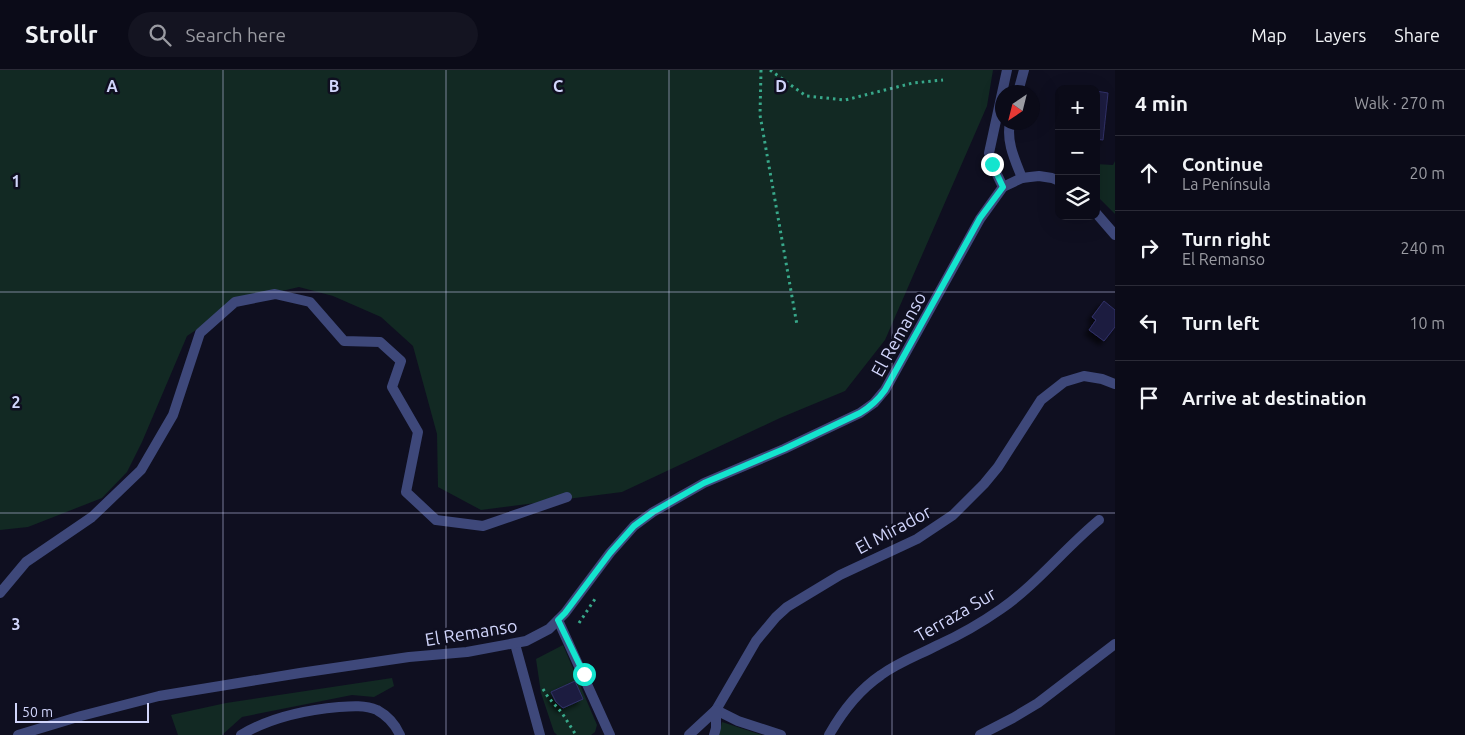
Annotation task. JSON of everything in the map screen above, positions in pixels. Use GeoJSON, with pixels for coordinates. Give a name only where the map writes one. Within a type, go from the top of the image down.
{"type":"FeatureCollection","features":[{"type":"Feature","properties":{"kind":"street"},"geometry":{"type":"LineString","coordinates":[[1004,85],[1007,70]]}},
{"type":"Feature","properties":{"kind":"street"},"geometry":{"type":"LineString","coordinates":[[1020,85],[1024,70]]}},
{"type":"Feature","properties":{"kind":"street"},"geometry":{"type":"LineString","coordinates":[[995,130],[990,153],[992,164],[1003,187],[1022,178],[1039,176],[1055,179]]}},
{"type":"Feature","properties":{"kind":"street"},"geometry":{"type":"LineString","coordinates":[[1010,130],[1009,140],[1013,157],[1022,178]]}},
{"type":"Feature","properties":{"kind":"street","name":"El Remanso"},"geometry":{"type":"LineString","coordinates":[[18,735],[81,716],[160,696],[310,671],[409,657],[467,652],[515,644],[538,635],[565,613],[610,553],[634,526],[653,512],[704,483],[784,449],[860,413],[874,403],[885,390],[980,218],[1003,187]]}},
{"type":"Feature","properties":{"kind":"street"},"geometry":{"type":"LineString","coordinates":[[1100,218],[1115,235]]}},
{"type":"Feature","properties":{"kind":"street"},"geometry":{"type":"LineString","coordinates":[[0,593],[26,562],[92,517],[142,470],[173,415],[200,333],[235,302],[275,294],[310,302],[344,341],[380,342],[401,361],[392,388],[418,432],[406,492],[436,520],[483,526],[567,497]]}},
{"type":"Feature","properties":{"kind":"street","name":"El Mirador"},"geometry":{"type":"LineString","coordinates":[[689,735],[716,710],[756,641],[776,617],[802,597],[840,575],[917,539],[953,515],[998,467],[1041,400],[1064,382],[1084,376],[1102,379],[1115,384]]}},
{"type":"Feature","properties":{"kind":"street","name":"Terraza Sur"},"geometry":{"type":"LineString","coordinates":[[829,735],[852,702],[880,675],[961,634],[1001,609],[1034,582],[1099,520]]}},
{"type":"Feature","properties":{"kind":"street"},"geometry":{"type":"LineString","coordinates":[[558,620],[610,735]]}},
{"type":"Feature","properties":{"kind":"street"},"geometry":{"type":"LineString","coordinates":[[515,644],[540,735]]}},
{"type":"Feature","properties":{"kind":"street"},"geometry":{"type":"LineString","coordinates":[[980,735],[1038,703],[1115,644]]}},
{"type":"Feature","properties":{"kind":"street"},"geometry":{"type":"LineString","coordinates":[[241,735],[266,722],[312,710],[360,706],[378,711],[385,716],[392,722],[400,735]]}},
{"type":"Feature","properties":{"kind":"street"},"geometry":{"type":"LineString","coordinates":[[716,710],[781,735]]}},
{"type":"Feature","properties":{"kind":"street","name":"El Mirador"},"geometry":{"type":"LineString","coordinates":[[714,735],[716,710]]}},
{"type":"Feature","properties":{"kind":"path"},"geometry":{"type":"LineString","coordinates":[[761,70],[760,115],[797,325]]}},
{"type":"Feature","properties":{"kind":"path"},"geometry":{"type":"LineString","coordinates":[[770,70],[806,96],[845,100],[913,83],[943,80]]}},
{"type":"Feature","properties":{"kind":"path"},"geometry":{"type":"LineString","coordinates":[[578,624],[599,594]]}},
{"type":"Feature","properties":{"kind":"path"},"geometry":{"type":"LineString","coordinates":[[540,684],[576,735]]}},
{"type":"Feature","properties":{"kind":"green space"},"geometry":{"type":"Polygon","coordinates":[[[0,70],[993,70],[987,106],[885,340],[845,391],[780,418],[622,492],[481,510],[438,487],[437,434],[413,346],[381,317],[333,296],[299,287],[239,301],[187,336],[142,442],[127,472],[102,498],[28,527],[0,530],[0,70]]]}},
{"type":"Feature","properties":{"kind":"green space"},"geometry":{"type":"Polygon","coordinates":[[[1115,161],[1115,214],[1100,199],[1100,164],[1113,165],[1115,161]]]}},
{"type":"Feature","properties":{"kind":"green space"},"geometry":{"type":"Polygon","coordinates":[[[563,645],[597,725],[595,732],[591,735],[557,735],[554,732],[541,693],[536,659],[563,645]]]}},
{"type":"Feature","properties":{"kind":"green space"},"geometry":{"type":"Polygon","coordinates":[[[392,678],[394,686],[374,697],[352,695],[242,717],[222,735],[178,735],[171,715],[226,703],[392,678]]]}},
{"type":"Feature","properties":{"kind":"green space"},"geometry":{"type":"Polygon","coordinates":[[[722,722],[762,735],[719,735],[722,722]]]}},
{"type":"Feature","properties":{"kind":"building"},"geometry":{"type":"Polygon","coordinates":[[[1100,92],[1108,93],[1103,140],[1100,140],[1100,92]]]}},
{"type":"Feature","properties":{"kind":"building"},"geometry":{"type":"Polygon","coordinates":[[[1104,301],[1115,310],[1115,327],[1104,341],[1089,330],[1096,320],[1092,317],[1104,301]]]}},
{"type":"Feature","properties":{"kind":"building"},"geometry":{"type":"Polygon","coordinates":[[[575,681],[583,699],[563,708],[556,702],[551,692],[575,681]]]}},
{"type":"Feature","properties":{"kind":"route"},"geometry":{"type":"LineString","coordinates":[[584,674],[558,620],[610,553],[634,526],[653,512],[704,483],[784,449],[860,413],[880,397],[980,218],[1003,187],[992,164]]}}]}
